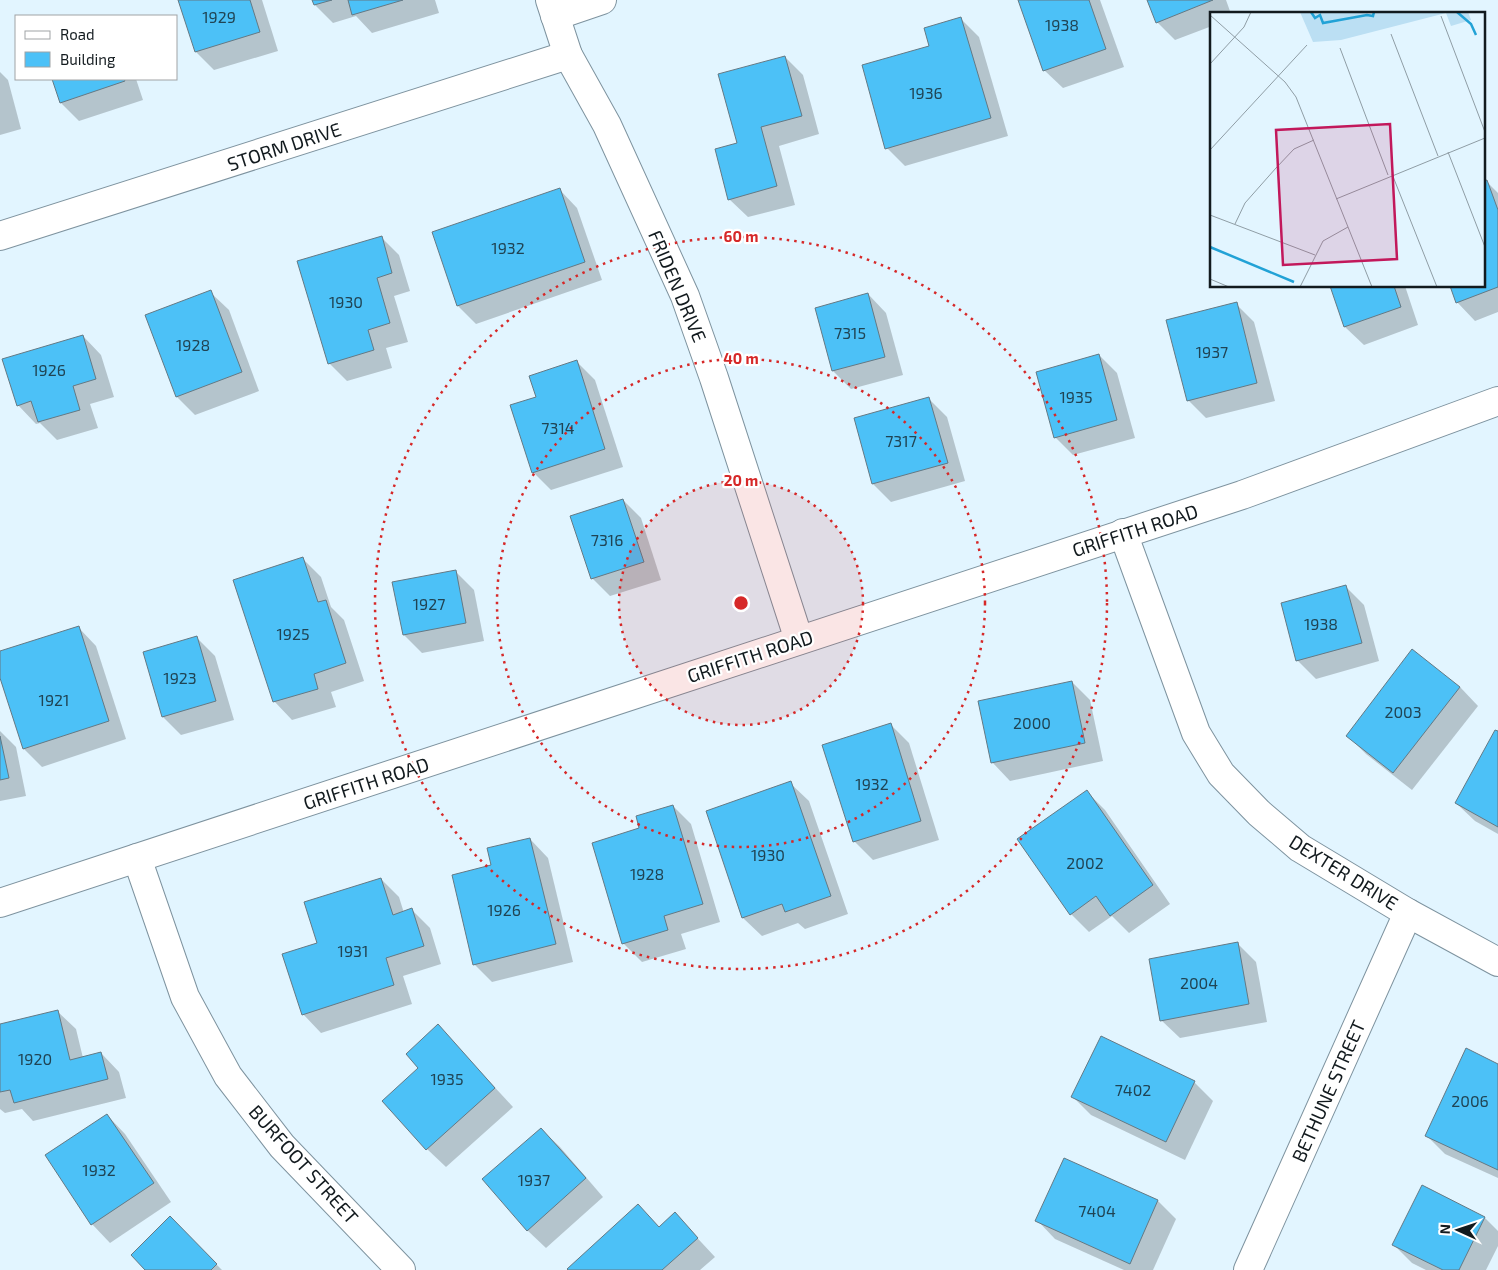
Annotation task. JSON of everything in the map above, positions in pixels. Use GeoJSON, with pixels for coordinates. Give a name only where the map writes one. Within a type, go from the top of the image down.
{"type":"FeatureCollection","features":[{"type":"Feature","properties":{"kind":"street"},"geometry":{"type":"LineString","coordinates":[[552,8],[602,0]]}},
{"type":"Feature","properties":{"kind":"street","name":"FRIDEN DRIVE"},"geometry":{"type":"LineString","coordinates":[[552,8],[568,55],[607,125],[685,296],[714,378],[799,640]]}},
{"type":"Feature","properties":{"kind":"street","name":"STORM DRIVE"},"geometry":{"type":"LineString","coordinates":[[0,236],[568,55]]}},
{"type":"Feature","properties":{"kind":"street","name":"GRIFFITH ROAD"},"geometry":{"type":"LineString","coordinates":[[0,903],[1242,495],[1498,401]]}},
{"type":"Feature","properties":{"kind":"street","name":"DEXTER DRIVE"},"geometry":{"type":"LineString","coordinates":[[1124,533],[1196,732],[1221,774],[1258,813],[1300,848],[1408,912],[1498,962]]}},
{"type":"Feature","properties":{"kind":"street","name":"BURFOOT STREET"},"geometry":{"type":"LineString","coordinates":[[137,858],[185,997],[228,1076],[282,1146],[401,1270]]}},
{"type":"Feature","properties":{"kind":"street","name":"BETHUNE STREET"},"geometry":{"type":"LineString","coordinates":[[1248,1270],[1408,912]]}},
{"type":"Feature","properties":{"kind":"building"},"geometry":{"type":"Polygon","coordinates":[[[178,0],[250,0],[260,32],[195,52],[178,0]]]}},
{"type":"Feature","properties":{"kind":"building"},"geometry":{"type":"Polygon","coordinates":[[[312,0],[332,0],[314,5],[312,0]]]}},
{"type":"Feature","properties":{"kind":"building"},"geometry":{"type":"Polygon","coordinates":[[[348,0],[403,0],[352,15],[348,0]]]}},
{"type":"Feature","properties":{"kind":"building"},"geometry":{"type":"Polygon","coordinates":[[[1018,0],[1089,0],[1106,49],[1043,71],[1018,0]]]}},
{"type":"Feature","properties":{"kind":"building"},"geometry":{"type":"Polygon","coordinates":[[[1147,0],[1213,0],[1156,23],[1147,0]]]}},
{"type":"Feature","properties":{"kind":"building"},"geometry":{"type":"Polygon","coordinates":[[[961,17],[991,118],[885,149],[862,65],[929,46],[924,28],[961,17]]]}},
{"type":"Feature","properties":{"kind":"building"},"geometry":{"type":"Polygon","coordinates":[[[785,56],[802,116],[761,127],[777,186],[728,200],[715,149],[737,143],[718,74],[785,56]]]}},
{"type":"Feature","properties":{"kind":"building"},"geometry":{"type":"Polygon","coordinates":[[[52,80],[125,81],[60,103],[52,80]]]}},
{"type":"Feature","properties":{"kind":"building"},"geometry":{"type":"Polygon","coordinates":[[[1486,180],[1498,210],[1498,287],[1456,303],[1451,288],[1486,288],[1486,180]]]}},
{"type":"Feature","properties":{"kind":"building"},"geometry":{"type":"Polygon","coordinates":[[[560,188],[585,262],[457,306],[432,232],[560,188]]]}},
{"type":"Feature","properties":{"kind":"building"},"geometry":{"type":"Polygon","coordinates":[[[382,236],[392,273],[377,278],[390,323],[368,330],[374,350],[328,364],[297,261],[382,236]]]}},
{"type":"Feature","properties":{"kind":"building"},"geometry":{"type":"Polygon","coordinates":[[[1331,288],[1395,288],[1401,307],[1344,327],[1331,288]]]}},
{"type":"Feature","properties":{"kind":"building"},"geometry":{"type":"Polygon","coordinates":[[[211,290],[242,372],[176,397],[145,315],[211,290]]]}},
{"type":"Feature","properties":{"kind":"building"},"geometry":{"type":"Polygon","coordinates":[[[868,293],[885,357],[832,371],[815,308],[868,293]]]}},
{"type":"Feature","properties":{"kind":"building"},"geometry":{"type":"Polygon","coordinates":[[[1237,302],[1257,383],[1187,401],[1166,320],[1237,302]]]}},
{"type":"Feature","properties":{"kind":"building"},"geometry":{"type":"Polygon","coordinates":[[[83,335],[96,379],[73,386],[80,410],[38,422],[31,401],[17,406],[2,359],[83,335]]]}},
{"type":"Feature","properties":{"kind":"building"},"geometry":{"type":"Polygon","coordinates":[[[1099,354],[1117,420],[1054,438],[1036,372],[1099,354]]]}},
{"type":"Feature","properties":{"kind":"building"},"geometry":{"type":"Polygon","coordinates":[[[577,360],[605,449],[532,473],[510,405],[536,397],[529,376],[577,360]]]}},
{"type":"Feature","properties":{"kind":"building"},"geometry":{"type":"Polygon","coordinates":[[[929,397],[948,463],[872,484],[854,418],[929,397]]]}},
{"type":"Feature","properties":{"kind":"building"},"geometry":{"type":"Polygon","coordinates":[[[623,499],[644,562],[591,579],[570,516],[623,499]]]}},
{"type":"Feature","properties":{"kind":"building"},"geometry":{"type":"Polygon","coordinates":[[[303,557],[318,602],[326,600],[346,663],[314,674],[318,689],[273,702],[233,580],[303,557]]]}},
{"type":"Feature","properties":{"kind":"building"},"geometry":{"type":"Polygon","coordinates":[[[456,570],[466,623],[403,635],[392,582],[456,570]]]}},
{"type":"Feature","properties":{"kind":"building"},"geometry":{"type":"Polygon","coordinates":[[[1346,585],[1362,643],[1296,661],[1281,603],[1346,585]]]}},
{"type":"Feature","properties":{"kind":"building"},"geometry":{"type":"Polygon","coordinates":[[[79,626],[109,721],[23,749],[0,678],[0,651],[79,626]]]}},
{"type":"Feature","properties":{"kind":"building"},"geometry":{"type":"Polygon","coordinates":[[[197,636],[216,701],[162,717],[143,652],[197,636]]]}},
{"type":"Feature","properties":{"kind":"building"},"geometry":{"type":"Polygon","coordinates":[[[1412,649],[1460,687],[1393,773],[1346,736],[1412,649]]]}},
{"type":"Feature","properties":{"kind":"building"},"geometry":{"type":"Polygon","coordinates":[[[1072,681],[1085,743],[991,763],[978,701],[1072,681]]]}},
{"type":"Feature","properties":{"kind":"building"},"geometry":{"type":"Polygon","coordinates":[[[891,723],[921,821],[853,842],[822,745],[891,723]]]}},
{"type":"Feature","properties":{"kind":"building"},"geometry":{"type":"Polygon","coordinates":[[[1495,730],[1498,731],[1498,827],[1455,803],[1495,730]]]}},
{"type":"Feature","properties":{"kind":"building"},"geometry":{"type":"Polygon","coordinates":[[[0,736],[9,778],[0,780],[0,736]]]}},
{"type":"Feature","properties":{"kind":"building"},"geometry":{"type":"Polygon","coordinates":[[[791,781],[831,896],[785,912],[782,904],[742,918],[706,811],[791,781]]]}},
{"type":"Feature","properties":{"kind":"building"},"geometry":{"type":"Polygon","coordinates":[[[1087,790],[1153,885],[1110,916],[1096,896],[1070,915],[1017,839],[1087,790]]]}},
{"type":"Feature","properties":{"kind":"building"},"geometry":{"type":"Polygon","coordinates":[[[673,805],[703,904],[664,916],[668,930],[622,944],[592,843],[639,828],[636,816],[673,805]]]}},
{"type":"Feature","properties":{"kind":"building"},"geometry":{"type":"Polygon","coordinates":[[[530,838],[556,944],[473,965],[452,875],[491,865],[487,848],[530,838]]]}},
{"type":"Feature","properties":{"kind":"building"},"geometry":{"type":"Polygon","coordinates":[[[381,878],[393,915],[412,908],[424,946],[386,958],[394,985],[302,1015],[282,954],[317,943],[304,902],[381,878]]]}},
{"type":"Feature","properties":{"kind":"building"},"geometry":{"type":"Polygon","coordinates":[[[1238,942],[1249,1004],[1160,1021],[1149,959],[1238,942]]]}},
{"type":"Feature","properties":{"kind":"building"},"geometry":{"type":"Polygon","coordinates":[[[58,1010],[70,1060],[101,1052],[108,1079],[14,1103],[10,1090],[0,1092],[0,1024],[58,1010]]]}},
{"type":"Feature","properties":{"kind":"building"},"geometry":{"type":"Polygon","coordinates":[[[438,1024],[495,1088],[426,1150],[382,1101],[418,1068],[406,1054],[438,1024]]]}},
{"type":"Feature","properties":{"kind":"building"},"geometry":{"type":"Polygon","coordinates":[[[1101,1036],[1195,1081],[1166,1142],[1071,1097],[1101,1036]]]}},
{"type":"Feature","properties":{"kind":"building"},"geometry":{"type":"Polygon","coordinates":[[[1466,1048],[1498,1064],[1498,1170],[1425,1136],[1466,1048]]]}},
{"type":"Feature","properties":{"kind":"building"},"geometry":{"type":"Polygon","coordinates":[[[107,1114],[154,1183],[91,1225],[45,1155],[107,1114]]]}},
{"type":"Feature","properties":{"kind":"building"},"geometry":{"type":"Polygon","coordinates":[[[541,1128],[586,1178],[527,1231],[482,1179],[541,1128]]]}},
{"type":"Feature","properties":{"kind":"building"},"geometry":{"type":"Polygon","coordinates":[[[1064,1158],[1158,1200],[1130,1264],[1035,1221],[1064,1158]]]}},
{"type":"Feature","properties":{"kind":"building"},"geometry":{"type":"Polygon","coordinates":[[[1422,1185],[1485,1217],[1459,1270],[1443,1270],[1392,1245],[1422,1185]]]}},
{"type":"Feature","properties":{"kind":"building"},"geometry":{"type":"Polygon","coordinates":[[[638,1204],[659,1227],[675,1212],[698,1238],[662,1270],[567,1269],[638,1204]]]}},
{"type":"Feature","properties":{"kind":"building"},"geometry":{"type":"Polygon","coordinates":[[[170,1216],[217,1264],[211,1270],[145,1270],[131,1255],[170,1216]]]}}]}
